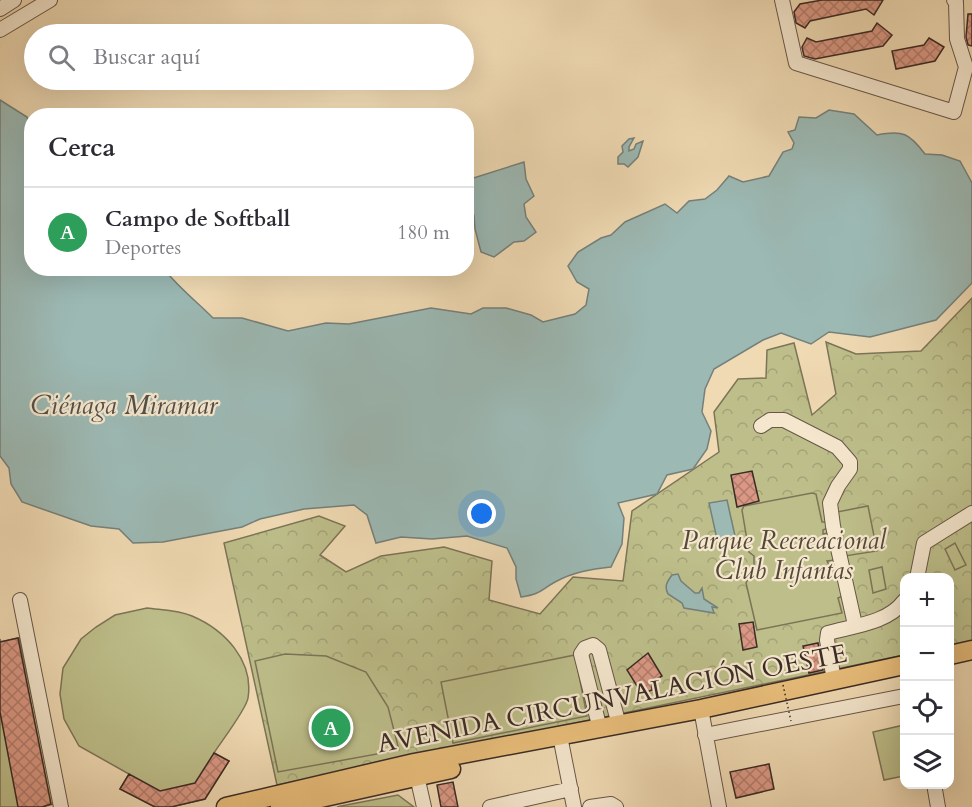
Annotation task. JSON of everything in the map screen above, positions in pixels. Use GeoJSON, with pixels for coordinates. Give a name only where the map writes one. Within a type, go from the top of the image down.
{"type":"FeatureCollection","features":[{"type":"Feature","properties":{"kind":"main road"},"geometry":{"type":"LineString","coordinates":[[954,654],[972,650]]}},
{"type":"Feature","properties":{"kind":"main road"},"geometry":{"type":"LineString","coordinates":[[954,666],[972,662]]}},
{"type":"Feature","properties":{"kind":"main road","name":"AVENIDA CIRCUNVALACIÓN OESTE"},"geometry":{"type":"LineString","coordinates":[[280,807],[562,741],[619,725],[703,721],[834,680],[900,666]]}},
{"type":"Feature","properties":{"kind":"main road","name":"AVENIDA CIRCUNVALACIÓN OESTE"},"geometry":{"type":"LineString","coordinates":[[243,805],[414,763],[703,721],[900,677]]}},
{"type":"Feature","properties":{"kind":"street"},"geometry":{"type":"LineString","coordinates":[[0,30],[50,0]]}},
{"type":"Feature","properties":{"kind":"street"},"geometry":{"type":"LineString","coordinates":[[782,0],[796,63],[954,112],[966,67],[957,39],[958,12],[954,0]]}},
{"type":"Feature","properties":{"kind":"street"},"geometry":{"type":"LineString","coordinates":[[761,426],[770,420],[784,420],[837,447],[850,462],[850,469],[830,503],[855,625]]}},
{"type":"Feature","properties":{"kind":"street"},"geometry":{"type":"LineString","coordinates":[[918,573],[924,543],[972,513]]}},
{"type":"Feature","properties":{"kind":"street"},"geometry":{"type":"LineString","coordinates":[[20,600],[61,807]]}},
{"type":"Feature","properties":{"kind":"street"},"geometry":{"type":"LineString","coordinates":[[834,680],[827,640],[828,633],[889,615],[900,607]]}},
{"type":"Feature","properties":{"kind":"street"},"geometry":{"type":"LineString","coordinates":[[600,729],[581,654],[585,648],[593,645],[599,650],[619,725]]}},
{"type":"Feature","properties":{"kind":"street"},"geometry":{"type":"LineString","coordinates":[[719,807],[703,721],[900,696]]}},
{"type":"Feature","properties":{"kind":"street"},"geometry":{"type":"LineString","coordinates":[[562,741],[574,807]]}},
{"type":"Feature","properties":{"kind":"street"},"geometry":{"type":"LineString","coordinates":[[417,776],[424,807]]}},
{"type":"Feature","properties":{"kind":"street"},"geometry":{"type":"LineString","coordinates":[[490,807],[571,789]]}},
{"type":"Feature","properties":{"kind":"street"},"geometry":{"type":"LineString","coordinates":[[935,789],[938,807]]}},
{"type":"Feature","properties":{"kind":"street"},"geometry":{"type":"LineString","coordinates":[[590,807],[611,804],[616,807]]}},
{"type":"Feature","properties":{"kind":"path"},"geometry":{"type":"LineString","coordinates":[[783,685],[791,721]]}},
{"type":"Feature","properties":{"kind":"green space","name":"Parque Recreacional Club Infantas"},"geometry":{"type":"Polygon","coordinates":[[[972,298],[972,641],[954,645],[954,573],[900,573],[900,656],[277,785],[224,543],[319,516],[345,526],[320,555],[346,572],[381,556],[444,547],[492,561],[489,600],[540,614],[573,577],[623,581],[632,511],[719,452],[714,412],[738,379],[766,378],[767,350],[794,343],[812,415],[836,394],[826,342],[856,354],[921,351],[972,298]]]}},
{"type":"Feature","properties":{"kind":"green space"},"geometry":{"type":"Polygon","coordinates":[[[816,494],[822,522],[828,522],[828,528],[823,530],[823,534],[828,533],[829,537],[825,538],[826,541],[832,541],[836,560],[827,561],[829,565],[832,565],[835,579],[839,579],[843,596],[838,598],[842,613],[757,630],[746,583],[754,567],[754,556],[749,552],[742,510],[744,506],[816,494]]]}},
{"type":"Feature","properties":{"kind":"green space"},"geometry":{"type":"Polygon","coordinates":[[[868,506],[877,551],[845,556],[837,512],[868,506]]]}},
{"type":"Feature","properties":{"kind":"green space"},"geometry":{"type":"Polygon","coordinates":[[[955,543],[966,565],[955,570],[945,549],[955,543]]]}},
{"type":"Feature","properties":{"kind":"green space"},"geometry":{"type":"Polygon","coordinates":[[[882,567],[886,589],[873,593],[869,570],[882,567]]]}},
{"type":"Feature","properties":{"kind":"green space"},"geometry":{"type":"Polygon","coordinates":[[[147,608],[187,614],[216,630],[235,648],[242,659],[249,684],[247,703],[214,753],[229,761],[205,799],[171,807],[155,807],[120,789],[129,774],[79,746],[64,719],[60,694],[63,668],[81,639],[115,615],[147,608]]]}},
{"type":"Feature","properties":{"kind":"green space"},"geometry":{"type":"Polygon","coordinates":[[[19,638],[53,793],[54,804],[42,807],[0,807],[0,639],[1,642],[19,638]]]}},
{"type":"Feature","properties":{"kind":"green space"},"geometry":{"type":"Polygon","coordinates":[[[285,654],[326,656],[366,672],[388,707],[399,750],[278,772],[255,661],[285,654]]]}},
{"type":"Feature","properties":{"kind":"green space"},"geometry":{"type":"Polygon","coordinates":[[[575,655],[587,716],[453,743],[441,682],[575,655]]]}},
{"type":"Feature","properties":{"kind":"green space"},"geometry":{"type":"Polygon","coordinates":[[[900,726],[900,777],[884,780],[873,732],[900,726]]]}},
{"type":"Feature","properties":{"kind":"green space"},"geometry":{"type":"Polygon","coordinates":[[[398,795],[414,807],[337,807],[341,806],[398,795]]]}},
{"type":"Feature","properties":{"kind":"water","name":"Ciénaga Miramar"},"geometry":{"type":"Polygon","coordinates":[[[0,100],[24,115],[24,276],[170,276],[213,318],[242,318],[288,331],[326,323],[349,324],[431,308],[471,314],[483,308],[506,308],[531,315],[543,322],[575,314],[586,305],[589,289],[577,282],[568,266],[578,252],[601,238],[611,235],[625,222],[665,204],[677,213],[689,201],[705,199],[717,190],[729,176],[743,182],[769,176],[783,152],[792,149],[794,143],[788,132],[795,130],[799,117],[816,118],[829,110],[854,114],[877,135],[899,133],[910,137],[925,154],[942,155],[960,161],[972,183],[972,283],[936,320],[870,337],[829,332],[811,344],[781,333],[763,340],[714,369],[705,389],[702,412],[711,431],[707,449],[693,469],[667,475],[657,494],[618,503],[624,518],[622,544],[611,567],[569,576],[532,595],[521,597],[516,579],[516,567],[507,548],[467,536],[432,539],[401,537],[376,543],[367,515],[354,505],[304,509],[260,519],[242,527],[163,542],[133,543],[119,529],[91,526],[22,502],[11,484],[9,468],[0,456],[0,100]]]}},
{"type":"Feature","properties":{"kind":"water"},"geometry":{"type":"Polygon","coordinates":[[[634,138],[629,151],[643,141],[638,157],[628,167],[618,164],[618,157],[623,152],[622,146],[629,139],[634,138]]]}},
{"type":"Feature","properties":{"kind":"water"},"geometry":{"type":"Polygon","coordinates":[[[524,162],[526,179],[534,196],[524,204],[526,217],[536,232],[524,241],[514,242],[494,257],[481,252],[475,229],[474,178],[524,162]]]}},
{"type":"Feature","properties":{"kind":"water"},"geometry":{"type":"Polygon","coordinates":[[[727,500],[735,536],[717,539],[709,503],[727,500]]]}},
{"type":"Feature","properties":{"kind":"water"},"geometry":{"type":"Polygon","coordinates":[[[678,574],[681,581],[695,593],[699,593],[702,588],[704,599],[718,608],[712,607],[714,613],[684,608],[682,603],[668,594],[667,582],[672,575],[678,574]]]}},
{"type":"Feature","properties":{"kind":"building"},"geometry":{"type":"Polygon","coordinates":[[[822,0],[883,0],[874,15],[866,9],[810,21],[805,28],[796,23],[794,12],[800,4],[822,0]]]}},
{"type":"Feature","properties":{"kind":"building"},"geometry":{"type":"Polygon","coordinates":[[[968,14],[972,14],[972,46],[968,45],[966,37],[968,14]]]}},
{"type":"Feature","properties":{"kind":"building"},"geometry":{"type":"Polygon","coordinates":[[[877,23],[892,35],[883,46],[815,59],[804,56],[802,47],[807,38],[816,42],[872,31],[877,23]]]}},
{"type":"Feature","properties":{"kind":"building"},"geometry":{"type":"Polygon","coordinates":[[[929,38],[944,47],[935,61],[896,69],[892,51],[924,45],[929,38]]]}},
{"type":"Feature","properties":{"kind":"building"},"geometry":{"type":"Polygon","coordinates":[[[752,471],[759,501],[737,507],[731,475],[752,471]]]}},
{"type":"Feature","properties":{"kind":"building"},"geometry":{"type":"Polygon","coordinates":[[[753,622],[757,647],[743,650],[739,624],[753,622]]]}},
{"type":"Feature","properties":{"kind":"building"},"geometry":{"type":"Polygon","coordinates":[[[18,638],[51,804],[42,807],[18,807],[0,712],[0,642],[18,638]]]}},
{"type":"Feature","properties":{"kind":"building"},"geometry":{"type":"Polygon","coordinates":[[[818,643],[823,670],[809,673],[803,646],[818,643]]]}},
{"type":"Feature","properties":{"kind":"building"},"geometry":{"type":"Polygon","coordinates":[[[648,653],[662,676],[652,682],[652,690],[642,694],[627,670],[648,653]]]}},
{"type":"Feature","properties":{"kind":"building"},"geometry":{"type":"Polygon","coordinates":[[[214,753],[229,761],[205,799],[171,807],[155,807],[120,789],[129,774],[160,791],[195,783],[214,753]]]}},
{"type":"Feature","properties":{"kind":"building"},"geometry":{"type":"Polygon","coordinates":[[[769,764],[774,789],[736,798],[730,772],[769,764]]]}},
{"type":"Feature","properties":{"kind":"building"},"geometry":{"type":"Polygon","coordinates":[[[453,782],[458,807],[441,807],[437,785],[453,782]]]}},
{"type":"Feature","properties":{"kind":"place","name":"Campo de Softball"},"geometry":{"type":"Point","coordinates":[331,728]}}]}
